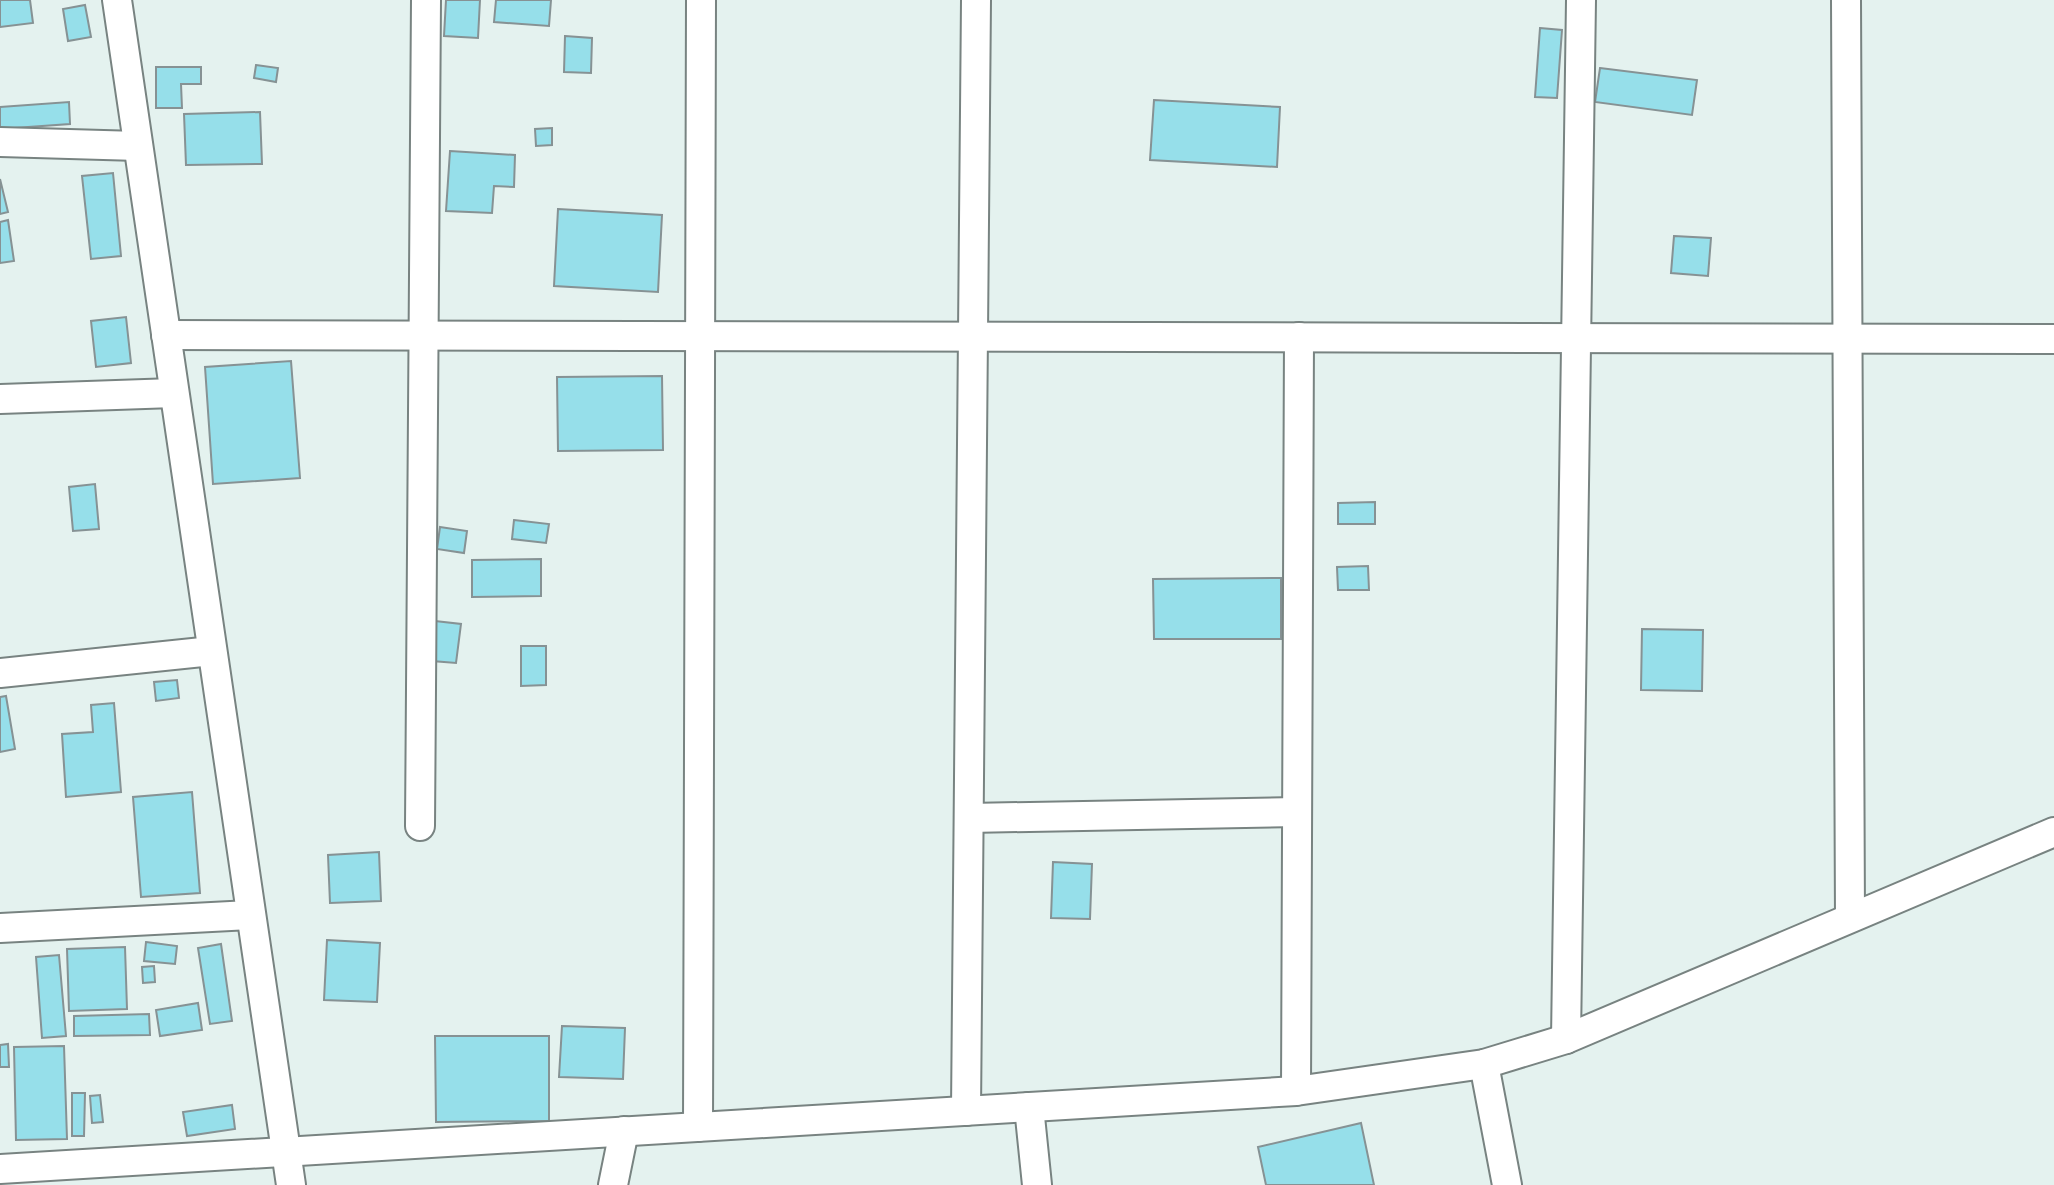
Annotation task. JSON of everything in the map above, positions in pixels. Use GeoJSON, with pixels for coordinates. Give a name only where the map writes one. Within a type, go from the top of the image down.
{"type":"FeatureCollection","features":[{"type":"Feature","properties":{"kind":"street"},"geometry":{"type":"LineString","coordinates":[[117,0],[291,1185]]}},
{"type":"Feature","properties":{"kind":"street"},"geometry":{"type":"LineString","coordinates":[[420,826],[426,0]]}},
{"type":"Feature","properties":{"kind":"street"},"geometry":{"type":"LineString","coordinates":[[698,1127],[701,0]]}},
{"type":"Feature","properties":{"kind":"street"},"geometry":{"type":"LineString","coordinates":[[966,1111],[976,0]]}},
{"type":"Feature","properties":{"kind":"street"},"geometry":{"type":"LineString","coordinates":[[1566,1039],[1581,0]]}},
{"type":"Feature","properties":{"kind":"street"},"geometry":{"type":"LineString","coordinates":[[1846,0],[1850,918]]}},
{"type":"Feature","properties":{"kind":"street"},"geometry":{"type":"LineString","coordinates":[[0,142],[138,146]]}},
{"type":"Feature","properties":{"kind":"street"},"geometry":{"type":"LineString","coordinates":[[166,335],[2054,339]]}},
{"type":"Feature","properties":{"kind":"street"},"geometry":{"type":"LineString","coordinates":[[1296,1091],[1299,337]]}},
{"type":"Feature","properties":{"kind":"street"},"geometry":{"type":"LineString","coordinates":[[0,399],[174,393]]}},
{"type":"Feature","properties":{"kind":"street"},"geometry":{"type":"LineString","coordinates":[[0,673],[212,651]]}},
{"type":"Feature","properties":{"kind":"street"},"geometry":{"type":"LineString","coordinates":[[969,818],[1297,812]]}},
{"type":"Feature","properties":{"kind":"street"},"geometry":{"type":"LineString","coordinates":[[0,1169],[1296,1091],[1484,1064],[1566,1039],[2054,832]]}},
{"type":"Feature","properties":{"kind":"street"},"geometry":{"type":"LineString","coordinates":[[0,928],[250,915]]}},
{"type":"Feature","properties":{"kind":"street"},"geometry":{"type":"LineString","coordinates":[[1484,1064],[1507,1185]]}},
{"type":"Feature","properties":{"kind":"street"},"geometry":{"type":"LineString","coordinates":[[1029,1107],[1037,1185]]}},
{"type":"Feature","properties":{"kind":"street"},"geometry":{"type":"LineString","coordinates":[[613,1185],[624,1131]]}},
{"type":"Feature","properties":{"kind":"building"},"geometry":{"type":"Polygon","coordinates":[[[0,0],[30,0],[33,23],[0,27],[0,0]]]}},
{"type":"Feature","properties":{"kind":"building"},"geometry":{"type":"Polygon","coordinates":[[[446,0],[480,0],[478,38],[444,36],[446,0]]]}},
{"type":"Feature","properties":{"kind":"building"},"geometry":{"type":"Polygon","coordinates":[[[496,0],[551,0],[549,26],[494,22],[496,0]]]}},
{"type":"Feature","properties":{"kind":"building"},"geometry":{"type":"Polygon","coordinates":[[[85,5],[91,37],[68,41],[63,9],[85,5]]]}},
{"type":"Feature","properties":{"kind":"building"},"geometry":{"type":"Polygon","coordinates":[[[1540,28],[1562,30],[1557,98],[1535,97],[1540,28]]]}},
{"type":"Feature","properties":{"kind":"building"},"geometry":{"type":"Polygon","coordinates":[[[565,36],[592,38],[591,73],[564,72],[565,36]]]}},
{"type":"Feature","properties":{"kind":"building"},"geometry":{"type":"Polygon","coordinates":[[[256,65],[278,68],[276,82],[254,78],[256,65]]]}},
{"type":"Feature","properties":{"kind":"building"},"geometry":{"type":"Polygon","coordinates":[[[156,67],[201,67],[201,84],[181,84],[182,108],[156,108],[156,67]]]}},
{"type":"Feature","properties":{"kind":"building"},"geometry":{"type":"Polygon","coordinates":[[[1600,68],[1697,80],[1692,115],[1595,102],[1600,68]]]}},
{"type":"Feature","properties":{"kind":"building"},"geometry":{"type":"Polygon","coordinates":[[[1154,100],[1280,107],[1277,167],[1150,160],[1154,100]]]}},
{"type":"Feature","properties":{"kind":"building"},"geometry":{"type":"Polygon","coordinates":[[[69,102],[70,124],[0,129],[0,107],[69,102]]]}},
{"type":"Feature","properties":{"kind":"building"},"geometry":{"type":"Polygon","coordinates":[[[260,112],[262,164],[186,165],[184,114],[260,112]]]}},
{"type":"Feature","properties":{"kind":"building"},"geometry":{"type":"Polygon","coordinates":[[[552,128],[552,145],[536,146],[535,129],[552,128]]]}},
{"type":"Feature","properties":{"kind":"building"},"geometry":{"type":"Polygon","coordinates":[[[450,151],[515,155],[514,187],[494,186],[492,213],[446,211],[450,151]]]}},
{"type":"Feature","properties":{"kind":"building"},"geometry":{"type":"Polygon","coordinates":[[[113,173],[121,256],[91,259],[82,176],[113,173]]]}},
{"type":"Feature","properties":{"kind":"building"},"geometry":{"type":"Polygon","coordinates":[[[0,179],[8,212],[0,214],[0,179]]]}},
{"type":"Feature","properties":{"kind":"building"},"geometry":{"type":"Polygon","coordinates":[[[558,209],[662,215],[658,292],[554,286],[558,209]]]}},
{"type":"Feature","properties":{"kind":"building"},"geometry":{"type":"Polygon","coordinates":[[[8,220],[14,261],[0,263],[0,222],[8,220]]]}},
{"type":"Feature","properties":{"kind":"building"},"geometry":{"type":"Polygon","coordinates":[[[1674,236],[1711,238],[1708,276],[1671,273],[1674,236]]]}},
{"type":"Feature","properties":{"kind":"building"},"geometry":{"type":"Polygon","coordinates":[[[126,317],[131,363],[96,367],[91,321],[126,317]]]}},
{"type":"Feature","properties":{"kind":"building"},"geometry":{"type":"Polygon","coordinates":[[[291,361],[300,478],[213,484],[205,367],[291,361]]]}},
{"type":"Feature","properties":{"kind":"building"},"geometry":{"type":"Polygon","coordinates":[[[662,376],[663,450],[558,451],[557,377],[662,376]]]}},
{"type":"Feature","properties":{"kind":"building"},"geometry":{"type":"Polygon","coordinates":[[[95,484],[99,529],[73,531],[69,487],[95,484]]]}},
{"type":"Feature","properties":{"kind":"building"},"geometry":{"type":"Polygon","coordinates":[[[1375,502],[1375,524],[1338,524],[1338,503],[1375,502]]]}},
{"type":"Feature","properties":{"kind":"building"},"geometry":{"type":"Polygon","coordinates":[[[514,520],[549,524],[546,543],[512,539],[514,520]]]}},
{"type":"Feature","properties":{"kind":"building"},"geometry":{"type":"Polygon","coordinates":[[[440,527],[467,531],[464,553],[437,549],[440,527]]]}},
{"type":"Feature","properties":{"kind":"building"},"geometry":{"type":"Polygon","coordinates":[[[541,559],[541,596],[472,597],[472,560],[541,559]]]}},
{"type":"Feature","properties":{"kind":"building"},"geometry":{"type":"Polygon","coordinates":[[[1368,566],[1369,590],[1338,590],[1337,567],[1368,566]]]}},
{"type":"Feature","properties":{"kind":"building"},"geometry":{"type":"Polygon","coordinates":[[[1281,578],[1281,639],[1154,639],[1153,579],[1281,578]]]}},
{"type":"Feature","properties":{"kind":"building"},"geometry":{"type":"Polygon","coordinates":[[[435,621],[461,624],[456,663],[432,661],[435,621]]]}},
{"type":"Feature","properties":{"kind":"building"},"geometry":{"type":"Polygon","coordinates":[[[1642,629],[1703,630],[1702,691],[1641,690],[1642,629]]]}},
{"type":"Feature","properties":{"kind":"building"},"geometry":{"type":"Polygon","coordinates":[[[521,646],[546,646],[546,685],[521,686],[521,646]]]}},
{"type":"Feature","properties":{"kind":"building"},"geometry":{"type":"Polygon","coordinates":[[[177,680],[179,698],[156,701],[154,682],[177,680]]]}},
{"type":"Feature","properties":{"kind":"building"},"geometry":{"type":"Polygon","coordinates":[[[6,696],[15,749],[0,752],[0,697],[6,696]]]}},
{"type":"Feature","properties":{"kind":"building"},"geometry":{"type":"Polygon","coordinates":[[[114,703],[121,792],[66,797],[62,734],[93,732],[91,705],[114,703]]]}},
{"type":"Feature","properties":{"kind":"building"},"geometry":{"type":"Polygon","coordinates":[[[192,792],[200,893],[141,897],[133,797],[192,792]]]}},
{"type":"Feature","properties":{"kind":"building"},"geometry":{"type":"Polygon","coordinates":[[[379,852],[381,901],[330,903],[328,855],[379,852]]]}},
{"type":"Feature","properties":{"kind":"building"},"geometry":{"type":"Polygon","coordinates":[[[1053,862],[1092,864],[1090,919],[1051,918],[1053,862]]]}},
{"type":"Feature","properties":{"kind":"building"},"geometry":{"type":"Polygon","coordinates":[[[327,940],[380,943],[377,1002],[324,1000],[327,940]]]}},
{"type":"Feature","properties":{"kind":"building"},"geometry":{"type":"Polygon","coordinates":[[[146,942],[177,946],[175,964],[144,961],[146,942]]]}},
{"type":"Feature","properties":{"kind":"building"},"geometry":{"type":"Polygon","coordinates":[[[221,944],[232,1021],[210,1024],[198,948],[221,944]]]}},
{"type":"Feature","properties":{"kind":"building"},"geometry":{"type":"Polygon","coordinates":[[[125,947],[127,1009],[69,1011],[67,949],[125,947]]]}},
{"type":"Feature","properties":{"kind":"building"},"geometry":{"type":"Polygon","coordinates":[[[59,955],[66,1036],[42,1038],[36,957],[59,955]]]}},
{"type":"Feature","properties":{"kind":"building"},"geometry":{"type":"Polygon","coordinates":[[[154,966],[155,982],[143,983],[142,967],[154,966]]]}},
{"type":"Feature","properties":{"kind":"building"},"geometry":{"type":"Polygon","coordinates":[[[198,1003],[202,1030],[160,1036],[156,1010],[198,1003]]]}},
{"type":"Feature","properties":{"kind":"building"},"geometry":{"type":"Polygon","coordinates":[[[149,1014],[150,1035],[74,1036],[74,1016],[149,1014]]]}},
{"type":"Feature","properties":{"kind":"building"},"geometry":{"type":"Polygon","coordinates":[[[562,1026],[625,1028],[623,1079],[559,1077],[562,1026]]]}},
{"type":"Feature","properties":{"kind":"building"},"geometry":{"type":"Polygon","coordinates":[[[435,1036],[549,1036],[549,1121],[436,1122],[435,1036]]]}},
{"type":"Feature","properties":{"kind":"building"},"geometry":{"type":"Polygon","coordinates":[[[8,1044],[9,1067],[0,1067],[0,1045],[8,1044]]]}},
{"type":"Feature","properties":{"kind":"building"},"geometry":{"type":"Polygon","coordinates":[[[64,1046],[67,1139],[16,1140],[14,1047],[64,1046]]]}},
{"type":"Feature","properties":{"kind":"building"},"geometry":{"type":"Polygon","coordinates":[[[72,1093],[85,1093],[84,1136],[72,1136],[72,1093]]]}},
{"type":"Feature","properties":{"kind":"building"},"geometry":{"type":"Polygon","coordinates":[[[100,1095],[103,1122],[92,1123],[90,1096],[100,1095]]]}},
{"type":"Feature","properties":{"kind":"building"},"geometry":{"type":"Polygon","coordinates":[[[232,1105],[235,1129],[187,1136],[183,1112],[232,1105]]]}},
{"type":"Feature","properties":{"kind":"building"},"geometry":{"type":"Polygon","coordinates":[[[1361,1123],[1374,1185],[1266,1185],[1258,1147],[1361,1123]]]}}]}
